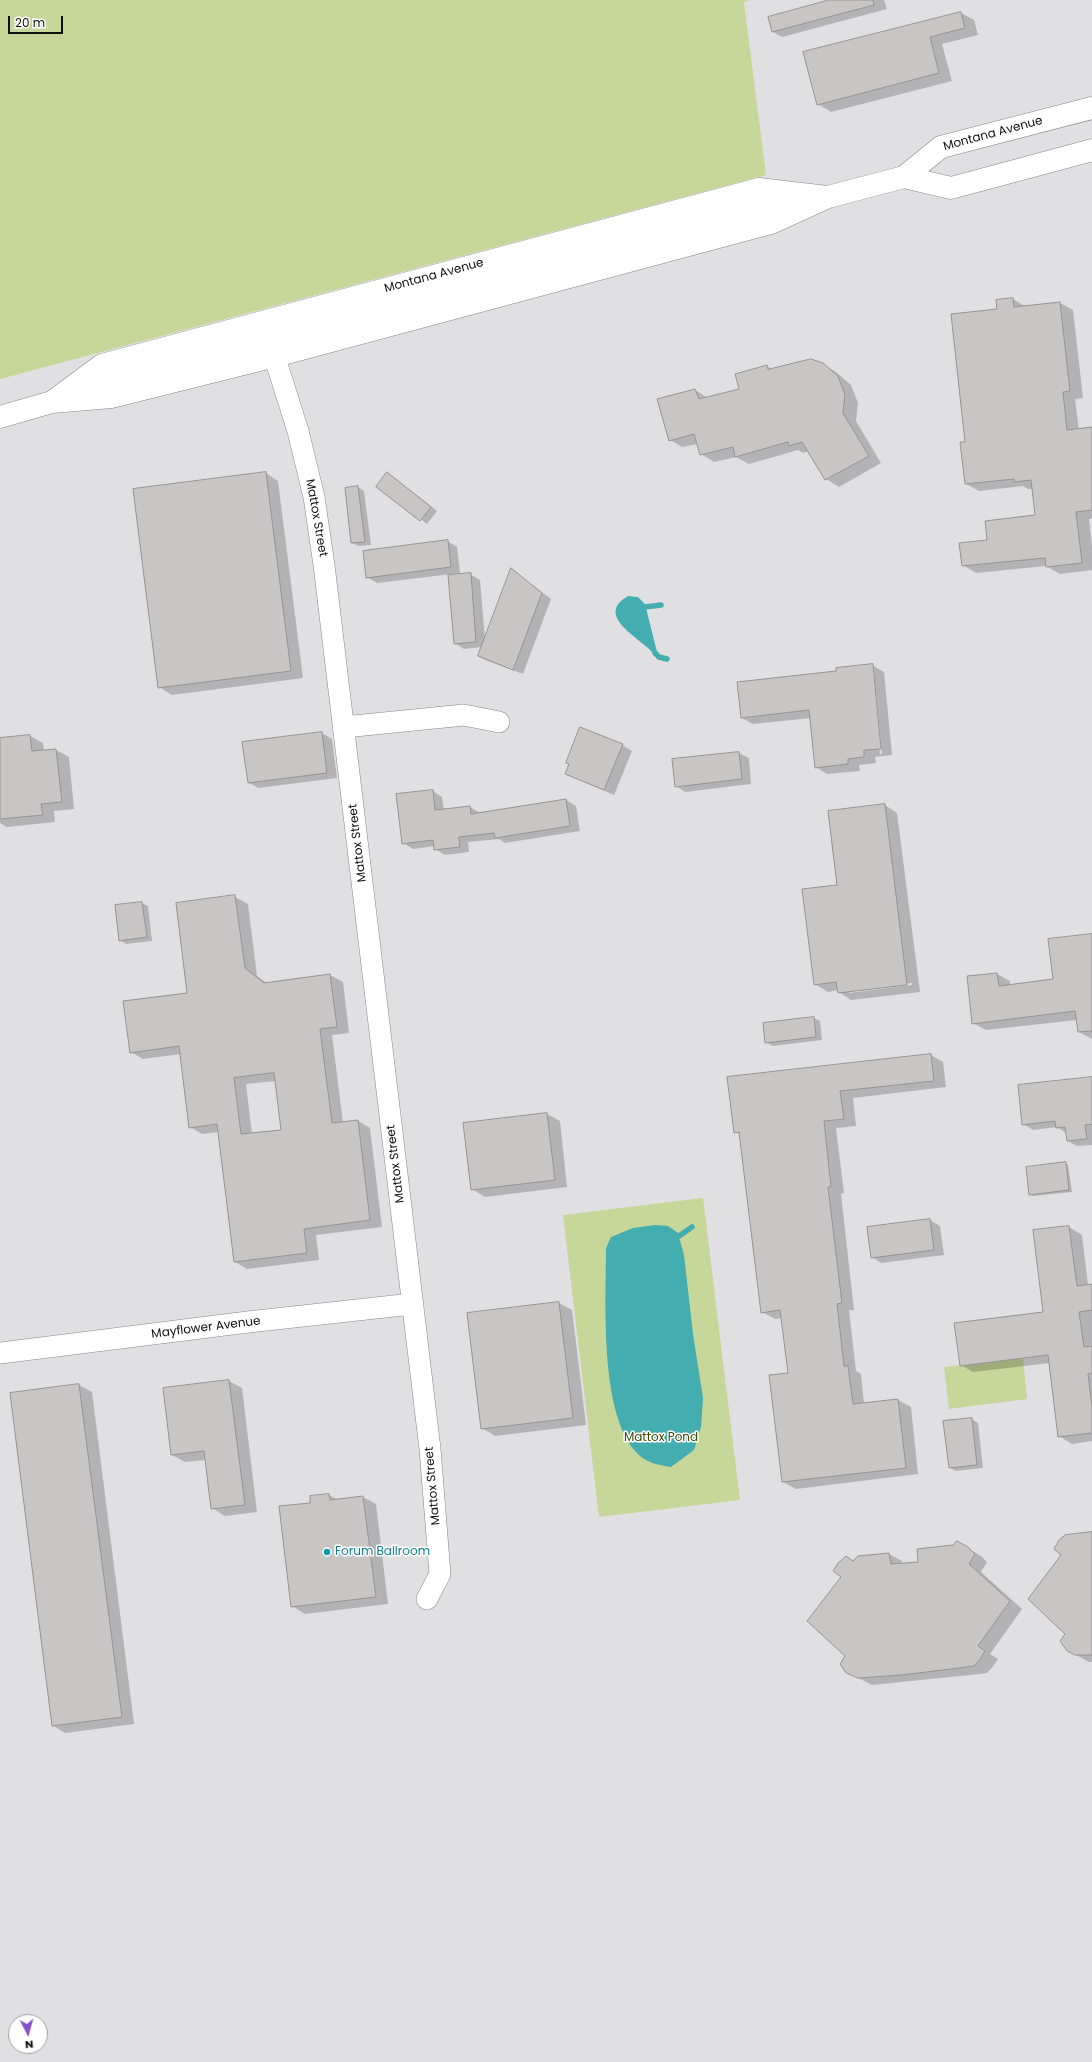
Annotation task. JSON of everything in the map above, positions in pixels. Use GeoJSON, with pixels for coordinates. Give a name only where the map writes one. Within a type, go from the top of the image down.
{"type":"FeatureCollection","features":[{"type":"Feature","properties":{"kind":"highway","name":"Montana Avenue"},"geometry":{"type":"LineString","coordinates":[[272,347],[771,223],[828,197],[904,177],[941,146],[1092,108]]}},
{"type":"Feature","properties":{"kind":"highway","name":"Montana Avenue"},"geometry":{"type":"LineString","coordinates":[[904,177],[951,188],[1092,150]]}},
{"type":"Feature","properties":{"kind":"highway","name":"Montana Avenue"},"geometry":{"type":"LineString","coordinates":[[0,417],[58,397],[102,365],[751,191],[759,189],[828,197]]}},
{"type":"Feature","properties":{"kind":"highway"},"geometry":{"type":"LineString","coordinates":[[58,397],[272,347],[807,194]]}},
{"type":"Feature","properties":{"kind":"street","name":"Mattox Street"},"geometry":{"type":"LineString","coordinates":[[272,347],[298,431],[314,497],[320,531],[430,1449],[440,1574],[427,1599]]}},
{"type":"Feature","properties":{"kind":"street"},"geometry":{"type":"LineString","coordinates":[[344,727],[464,714],[498,722]]}},
{"type":"Feature","properties":{"kind":"street","name":"Mayflower Avenue"},"geometry":{"type":"LineString","coordinates":[[0,1353],[248,1322],[412,1304]]}},
{"type":"Feature","properties":{"kind":"green space"},"geometry":{"type":"Polygon","coordinates":[[[0,0],[750,0],[744,2],[766,175],[0,379],[0,0]]]}},
{"type":"Feature","properties":{"kind":"green space","name":"Mattox Pond"},"geometry":{"type":"Polygon","coordinates":[[[703,1198],[740,1500],[599,1517],[563,1215],[703,1198]]]}},
{"type":"Feature","properties":{"kind":"green space"},"geometry":{"type":"Polygon","coordinates":[[[1023,1358],[1027,1399],[949,1409],[944,1367],[1023,1358]]]}},
{"type":"Feature","properties":{"kind":"water"},"geometry":{"type":"Polygon","coordinates":[[[628,596],[638,597],[645,604],[657,652],[653,653],[623,627],[618,619],[616,611],[619,604],[628,596]]]}},
{"type":"Feature","properties":{"kind":"water","name":"Mattox Pond"},"geometry":{"type":"Polygon","coordinates":[[[655,1225],[668,1226],[678,1233],[684,1255],[693,1334],[703,1398],[701,1427],[694,1450],[671,1467],[644,1459],[636,1452],[624,1434],[616,1411],[610,1384],[607,1354],[605,1296],[606,1248],[611,1237],[633,1228],[655,1225]]]}},
{"type":"Feature","properties":{"kind":"building"},"geometry":{"type":"Polygon","coordinates":[[[829,0],[873,0],[874,5],[772,32],[768,17],[829,0]]]}},
{"type":"Feature","properties":{"kind":"building"},"geometry":{"type":"Polygon","coordinates":[[[961,12],[965,28],[930,37],[939,73],[817,105],[803,52],[961,12]]]}},
{"type":"Feature","properties":{"kind":"building"},"geometry":{"type":"Polygon","coordinates":[[[1013,298],[1014,307],[1060,302],[1070,391],[1063,392],[1067,430],[1092,427],[1092,510],[1076,512],[1082,563],[1046,567],[1045,558],[962,566],[959,543],[987,540],[985,521],[1035,515],[1031,480],[1014,482],[1014,479],[965,484],[960,442],[965,442],[951,314],[997,309],[996,300],[1013,298]]]}},
{"type":"Feature","properties":{"kind":"building"},"geometry":{"type":"Polygon","coordinates":[[[811,359],[823,363],[838,376],[845,395],[843,413],[869,456],[825,480],[802,442],[789,446],[788,442],[735,457],[733,447],[700,455],[694,434],[669,441],[657,399],[695,389],[699,399],[739,389],[735,374],[767,365],[768,369],[811,359]]]}},
{"type":"Feature","properties":{"kind":"building"},"geometry":{"type":"Polygon","coordinates":[[[266,472],[291,671],[158,688],[133,489],[266,472]]]}},
{"type":"Feature","properties":{"kind":"building"},"geometry":{"type":"Polygon","coordinates":[[[387,472],[431,507],[420,521],[376,487],[387,472]]]}},
{"type":"Feature","properties":{"kind":"building"},"geometry":{"type":"Polygon","coordinates":[[[358,486],[365,542],[351,543],[345,488],[358,486]]]}},
{"type":"Feature","properties":{"kind":"building"},"geometry":{"type":"Polygon","coordinates":[[[448,540],[451,567],[366,578],[363,551],[448,540]]]}},
{"type":"Feature","properties":{"kind":"building"},"geometry":{"type":"Polygon","coordinates":[[[511,568],[542,593],[513,670],[478,656],[511,568]]]}},
{"type":"Feature","properties":{"kind":"building"},"geometry":{"type":"Polygon","coordinates":[[[471,573],[476,642],[454,644],[448,575],[471,573]]]}},
{"type":"Feature","properties":{"kind":"building"},"geometry":{"type":"Polygon","coordinates":[[[873,664],[881,749],[864,750],[864,757],[848,759],[848,764],[815,768],[809,710],[741,718],[737,682],[836,671],[836,668],[873,664]]]}},
{"type":"Feature","properties":{"kind":"building"},"geometry":{"type":"Polygon","coordinates":[[[580,727],[623,744],[604,790],[565,774],[569,764],[566,763],[580,727]]]}},
{"type":"Feature","properties":{"kind":"building"},"geometry":{"type":"Polygon","coordinates":[[[322,732],[327,773],[248,783],[242,742],[322,732]]]}},
{"type":"Feature","properties":{"kind":"building"},"geometry":{"type":"Polygon","coordinates":[[[30,735],[32,751],[56,749],[62,802],[41,804],[43,815],[0,819],[0,738],[30,735]]]}},
{"type":"Feature","properties":{"kind":"building"},"geometry":{"type":"Polygon","coordinates":[[[739,752],[742,779],[675,787],[672,759],[739,752]]]}},
{"type":"Feature","properties":{"kind":"building"},"geometry":{"type":"Polygon","coordinates":[[[433,790],[435,810],[470,806],[471,814],[566,799],[570,826],[495,838],[494,833],[459,837],[460,847],[434,850],[433,840],[402,844],[396,794],[433,790]]]}},
{"type":"Feature","properties":{"kind":"building"},"geometry":{"type":"Polygon","coordinates":[[[885,804],[907,985],[838,993],[836,982],[814,985],[802,889],[837,885],[828,811],[885,804]]]}},
{"type":"Feature","properties":{"kind":"building"},"geometry":{"type":"Polygon","coordinates":[[[235,895],[245,968],[264,983],[330,974],[337,1027],[320,1029],[332,1123],[358,1120],[370,1220],[304,1229],[307,1253],[234,1262],[217,1124],[189,1128],[179,1046],[130,1053],[123,1001],[187,993],[176,903],[235,895]],[[274,1073],[234,1078],[241,1134],[281,1130],[274,1073]]]}},
{"type":"Feature","properties":{"kind":"building"},"geometry":{"type":"Polygon","coordinates":[[[142,902],[147,937],[119,941],[115,905],[142,902]]]}},
{"type":"Feature","properties":{"kind":"building"},"geometry":{"type":"Polygon","coordinates":[[[1092,934],[1092,1031],[1078,1032],[1075,1011],[972,1024],[967,976],[997,973],[999,986],[1053,979],[1048,939],[1092,934]]]}},
{"type":"Feature","properties":{"kind":"building"},"geometry":{"type":"Polygon","coordinates":[[[814,1017],[816,1037],[765,1043],[763,1023],[814,1017]]]}},
{"type":"Feature","properties":{"kind":"building"},"geometry":{"type":"Polygon","coordinates":[[[931,1054],[934,1081],[840,1091],[844,1119],[824,1121],[831,1187],[828,1187],[842,1303],[837,1304],[844,1366],[848,1366],[853,1404],[898,1399],[906,1468],[782,1482],[769,1375],[788,1373],[780,1310],[761,1313],[739,1132],[734,1133],[727,1077],[931,1054]]]}},
{"type":"Feature","properties":{"kind":"building"},"geometry":{"type":"Polygon","coordinates":[[[1092,1077],[1092,1124],[1085,1125],[1087,1139],[1067,1141],[1065,1127],[1056,1128],[1055,1121],[1022,1125],[1018,1085],[1092,1077]]]}},
{"type":"Feature","properties":{"kind":"building"},"geometry":{"type":"Polygon","coordinates":[[[547,1113],[555,1180],[471,1190],[463,1123],[547,1113]]]}},
{"type":"Feature","properties":{"kind":"building"},"geometry":{"type":"Polygon","coordinates":[[[1066,1162],[1069,1190],[1029,1195],[1026,1167],[1066,1162]]]}},
{"type":"Feature","properties":{"kind":"building"},"geometry":{"type":"Polygon","coordinates":[[[930,1219],[934,1250],[871,1258],[867,1227],[930,1219]]]}},
{"type":"Feature","properties":{"kind":"building"},"geometry":{"type":"Polygon","coordinates":[[[1069,1226],[1077,1286],[1092,1284],[1092,1310],[1079,1312],[1084,1347],[1092,1346],[1092,1373],[1088,1374],[1092,1407],[1092,1433],[1058,1437],[1048,1355],[960,1366],[954,1323],[1043,1312],[1033,1230],[1069,1226]]]}},
{"type":"Feature","properties":{"kind":"building"},"geometry":{"type":"Polygon","coordinates":[[[559,1302],[573,1418],[481,1429],[467,1313],[559,1302]]]}},
{"type":"Feature","properties":{"kind":"building"},"geometry":{"type":"Polygon","coordinates":[[[229,1380],[245,1505],[211,1509],[204,1451],[171,1455],[163,1388],[229,1380]]]}},
{"type":"Feature","properties":{"kind":"building"},"geometry":{"type":"Polygon","coordinates":[[[79,1384],[122,1717],[52,1726],[10,1393],[79,1384]]]}},
{"type":"Feature","properties":{"kind":"building"},"geometry":{"type":"Polygon","coordinates":[[[972,1418],[977,1465],[949,1468],[943,1421],[972,1418]]]}},
{"type":"Feature","properties":{"kind":"building","name":"Forum Ballroom"},"geometry":{"type":"Polygon","coordinates":[[[329,1494],[330,1500],[363,1496],[376,1597],[291,1607],[279,1506],[310,1503],[310,1496],[329,1494]]]}},
{"type":"Feature","properties":{"kind":"building"},"geometry":{"type":"Polygon","coordinates":[[[1092,1532],[1092,1655],[1075,1655],[1067,1651],[1060,1641],[1065,1634],[1028,1599],[1061,1555],[1054,1549],[1059,1540],[1065,1535],[1092,1532]]]}},
{"type":"Feature","properties":{"kind":"building"},"geometry":{"type":"Polygon","coordinates":[[[957,1541],[968,1547],[975,1554],[969,1564],[1010,1601],[978,1646],[985,1651],[979,1661],[974,1666],[902,1675],[858,1678],[846,1673],[840,1664],[845,1656],[807,1621],[841,1577],[833,1571],[838,1563],[846,1556],[853,1561],[858,1556],[889,1553],[891,1564],[918,1562],[917,1549],[953,1545],[957,1541]]]}},
{"type":"Feature","properties":{"kind":"waterway"},"geometry":{"type":"LineString","coordinates":[[645,607],[661,605]]}},
{"type":"Feature","properties":{"kind":"waterway"},"geometry":{"type":"LineString","coordinates":[[655,653],[659,657],[667,659]]}},
{"type":"Feature","properties":{"kind":"waterway"},"geometry":{"type":"LineString","coordinates":[[679,1236],[692,1227]]}},
{"type":"Feature","properties":{"kind":"place","name":"Forum Ballroom"},"geometry":{"type":"Point","coordinates":[327,1552]}}]}
